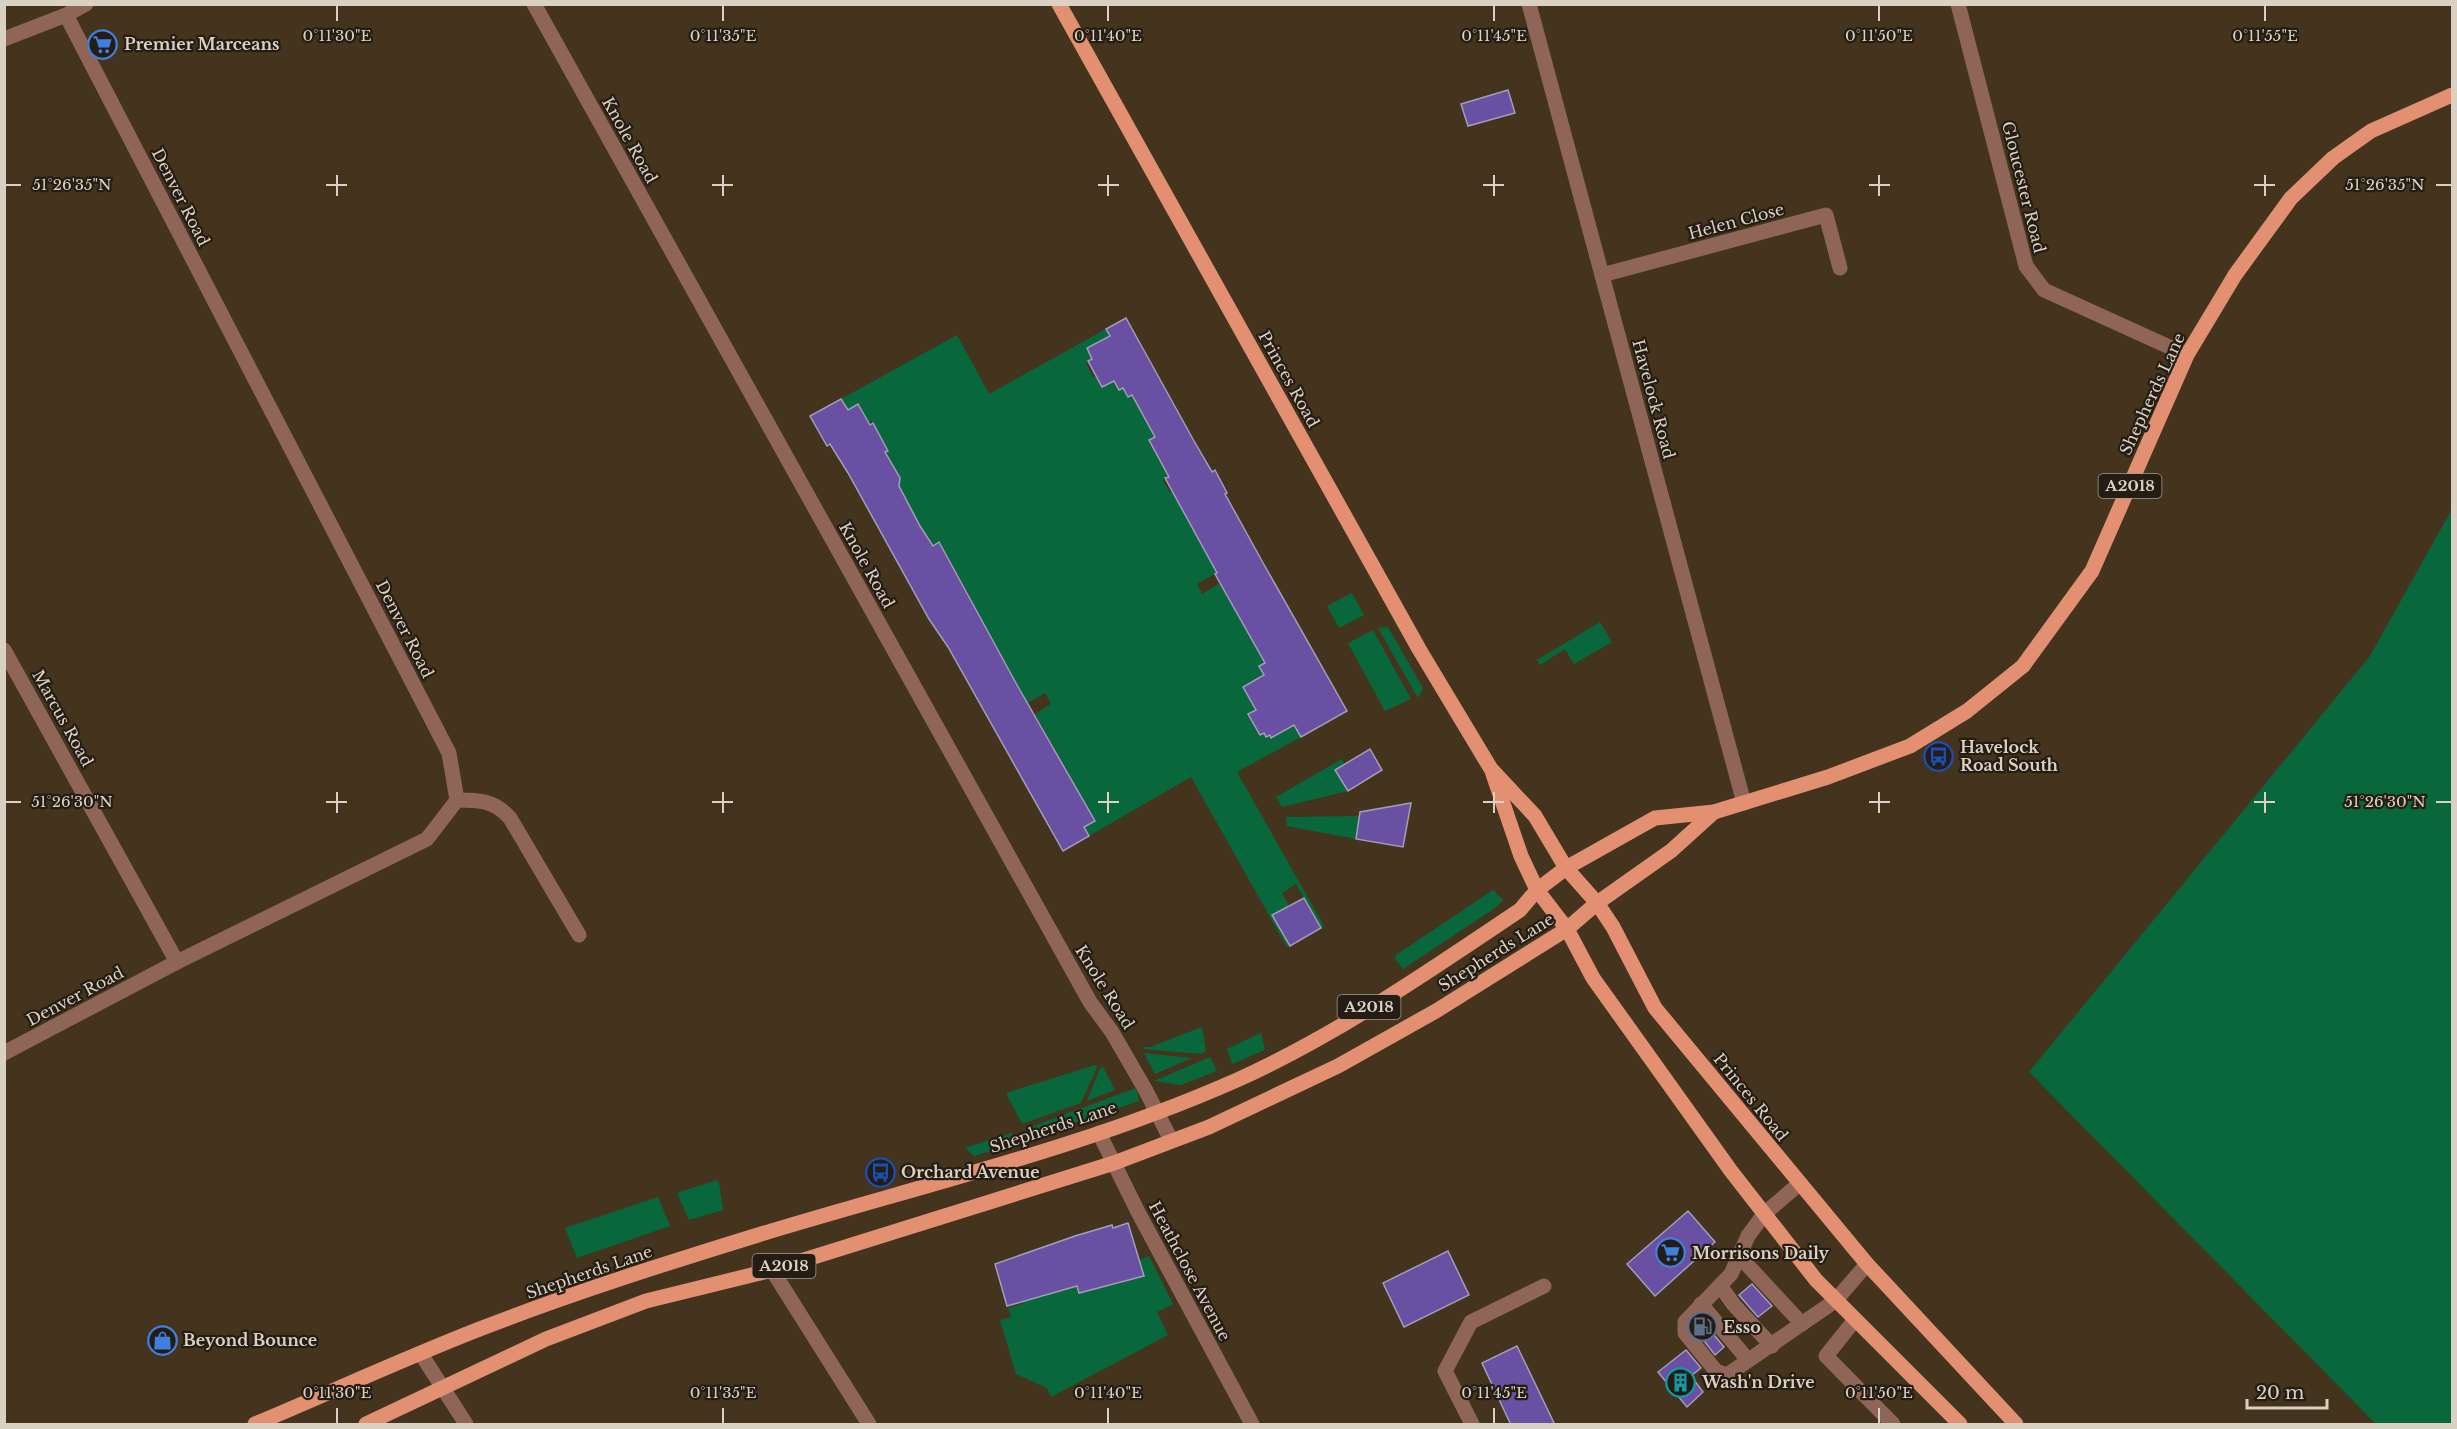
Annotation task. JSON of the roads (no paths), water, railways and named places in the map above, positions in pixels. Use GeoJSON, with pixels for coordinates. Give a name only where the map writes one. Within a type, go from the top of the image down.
{"type":"FeatureCollection","features":[{"type":"Feature","properties":{"kind":"main road","name":"Princes Road"},"geometry":{"type":"LineString","coordinates":[[1059,4],[1419,649],[1491,769],[1521,856],[1537,890],[1567,929],[1593,978],[1764,1214],[1816,1280],[1854,1321],[1960,1425]]}},
{"type":"Feature","properties":{"kind":"main road","name":"Shepherds Lane"},"geometry":{"type":"LineString","coordinates":[[255,1425],[477,1330],[621,1279],[1099,1132],[1240,1078],[1333,1030],[1520,910],[1537,890],[1566,868],[1655,818],[1714,812],[1828,777],[1910,746],[1967,711],[2023,666],[2092,571],[2187,355],[2235,275],[2291,198],[2333,158],[2371,131],[2452,95]]}},
{"type":"Feature","properties":{"kind":"main road","name":"Princes Road"},"geometry":{"type":"LineString","coordinates":[[1491,769],[1535,816],[1566,868],[1597,903],[1613,927],[1655,1008],[1867,1264],[2016,1425]]}},
{"type":"Feature","properties":{"kind":"main road","name":"Shepherds Lane"},"geometry":{"type":"LineString","coordinates":[[366,1425],[546,1339],[646,1301],[772,1270],[1114,1163],[1209,1127],[1338,1066],[1436,1011],[1567,929],[1597,903],[1671,850],[1714,812]]}},
{"type":"Feature","properties":{"kind":"street"},"geometry":{"type":"LineString","coordinates":[[4,39],[66,15],[86,4]]}},
{"type":"Feature","properties":{"kind":"street","name":"Knole Road"},"geometry":{"type":"LineString","coordinates":[[534,4],[1090,1002],[1112,1032],[1171,1140]]}},
{"type":"Feature","properties":{"kind":"street","name":"Havelock Road"},"geometry":{"type":"LineString","coordinates":[[1529,4],[1744,803]]}},
{"type":"Feature","properties":{"kind":"street","name":"Gloucester Road"},"geometry":{"type":"LineString","coordinates":[[1958,4],[2026,266],[2044,290],[2187,355]]}},
{"type":"Feature","properties":{"kind":"street","name":"Denver Road"},"geometry":{"type":"LineString","coordinates":[[4,1053],[177,962],[427,839],[457,800],[449,753],[66,15]]}},
{"type":"Feature","properties":{"kind":"street","name":"Helen Close"},"geometry":{"type":"LineString","coordinates":[[1602,275],[1826,215],[1840,268]]}},
{"type":"Feature","properties":{"kind":"street","name":"Marcus Road"},"geometry":{"type":"LineString","coordinates":[[4,650],[177,962]]}},
{"type":"Feature","properties":{"kind":"street"},"geometry":{"type":"LineString","coordinates":[[457,800],[487,801],[502,808],[579,935]]}},
{"type":"Feature","properties":{"kind":"street","name":"Heathclose Avenue"},"geometry":{"type":"LineString","coordinates":[[1099,1132],[1252,1425]]}},
{"type":"Feature","properties":{"kind":"street"},"geometry":{"type":"LineString","coordinates":[[1799,1184],[1764,1214],[1748,1236],[1731,1274],[1721,1287],[1684,1322],[1685,1333],[1716,1371],[1727,1375],[1772,1346],[1835,1301],[1867,1264]]}},
{"type":"Feature","properties":{"kind":"street"},"geometry":{"type":"LineString","coordinates":[[1740,1257],[1802,1324]]}},
{"type":"Feature","properties":{"kind":"street"},"geometry":{"type":"LineString","coordinates":[[772,1270],[869,1425]]}},
{"type":"Feature","properties":{"kind":"street"},"geometry":{"type":"LineString","coordinates":[[1472,1425],[1445,1371],[1471,1322],[1544,1286]]}},
{"type":"Feature","properties":{"kind":"street"},"geometry":{"type":"LineString","coordinates":[[1721,1287],[1734,1305],[1772,1346]]}},
{"type":"Feature","properties":{"kind":"street"},"geometry":{"type":"LineString","coordinates":[[1701,1304],[1748,1360]]}},
{"type":"Feature","properties":{"kind":"street"},"geometry":{"type":"LineString","coordinates":[[1854,1321],[1826,1356],[1893,1425]]}},
{"type":"Feature","properties":{"kind":"street"},"geometry":{"type":"LineString","coordinates":[[422,1354],[466,1425]]}},
{"type":"Feature","properties":{"kind":"place","name":"Premier Marceans"},"geometry":{"type":"Point","coordinates":[103,44]}},
{"type":"Feature","properties":{"kind":"place","name":"Havelock Road South"},"geometry":{"type":"Point","coordinates":[1939,756]}},
{"type":"Feature","properties":{"kind":"place","name":"Orchard Avenue"},"geometry":{"type":"Point","coordinates":[880,1172]}},
{"type":"Feature","properties":{"kind":"place","name":"Morrisons Daily"},"geometry":{"type":"Point","coordinates":[1671,1253]}},
{"type":"Feature","properties":{"kind":"place","name":"Esso"},"geometry":{"type":"Point","coordinates":[1702,1327]}},
{"type":"Feature","properties":{"kind":"place","name":"Beyond Bounce"},"geometry":{"type":"Point","coordinates":[162,1340]}},
{"type":"Feature","properties":{"kind":"place","name":"Wash'n Drive"},"geometry":{"type":"Point","coordinates":[1681,1382]}}]}
